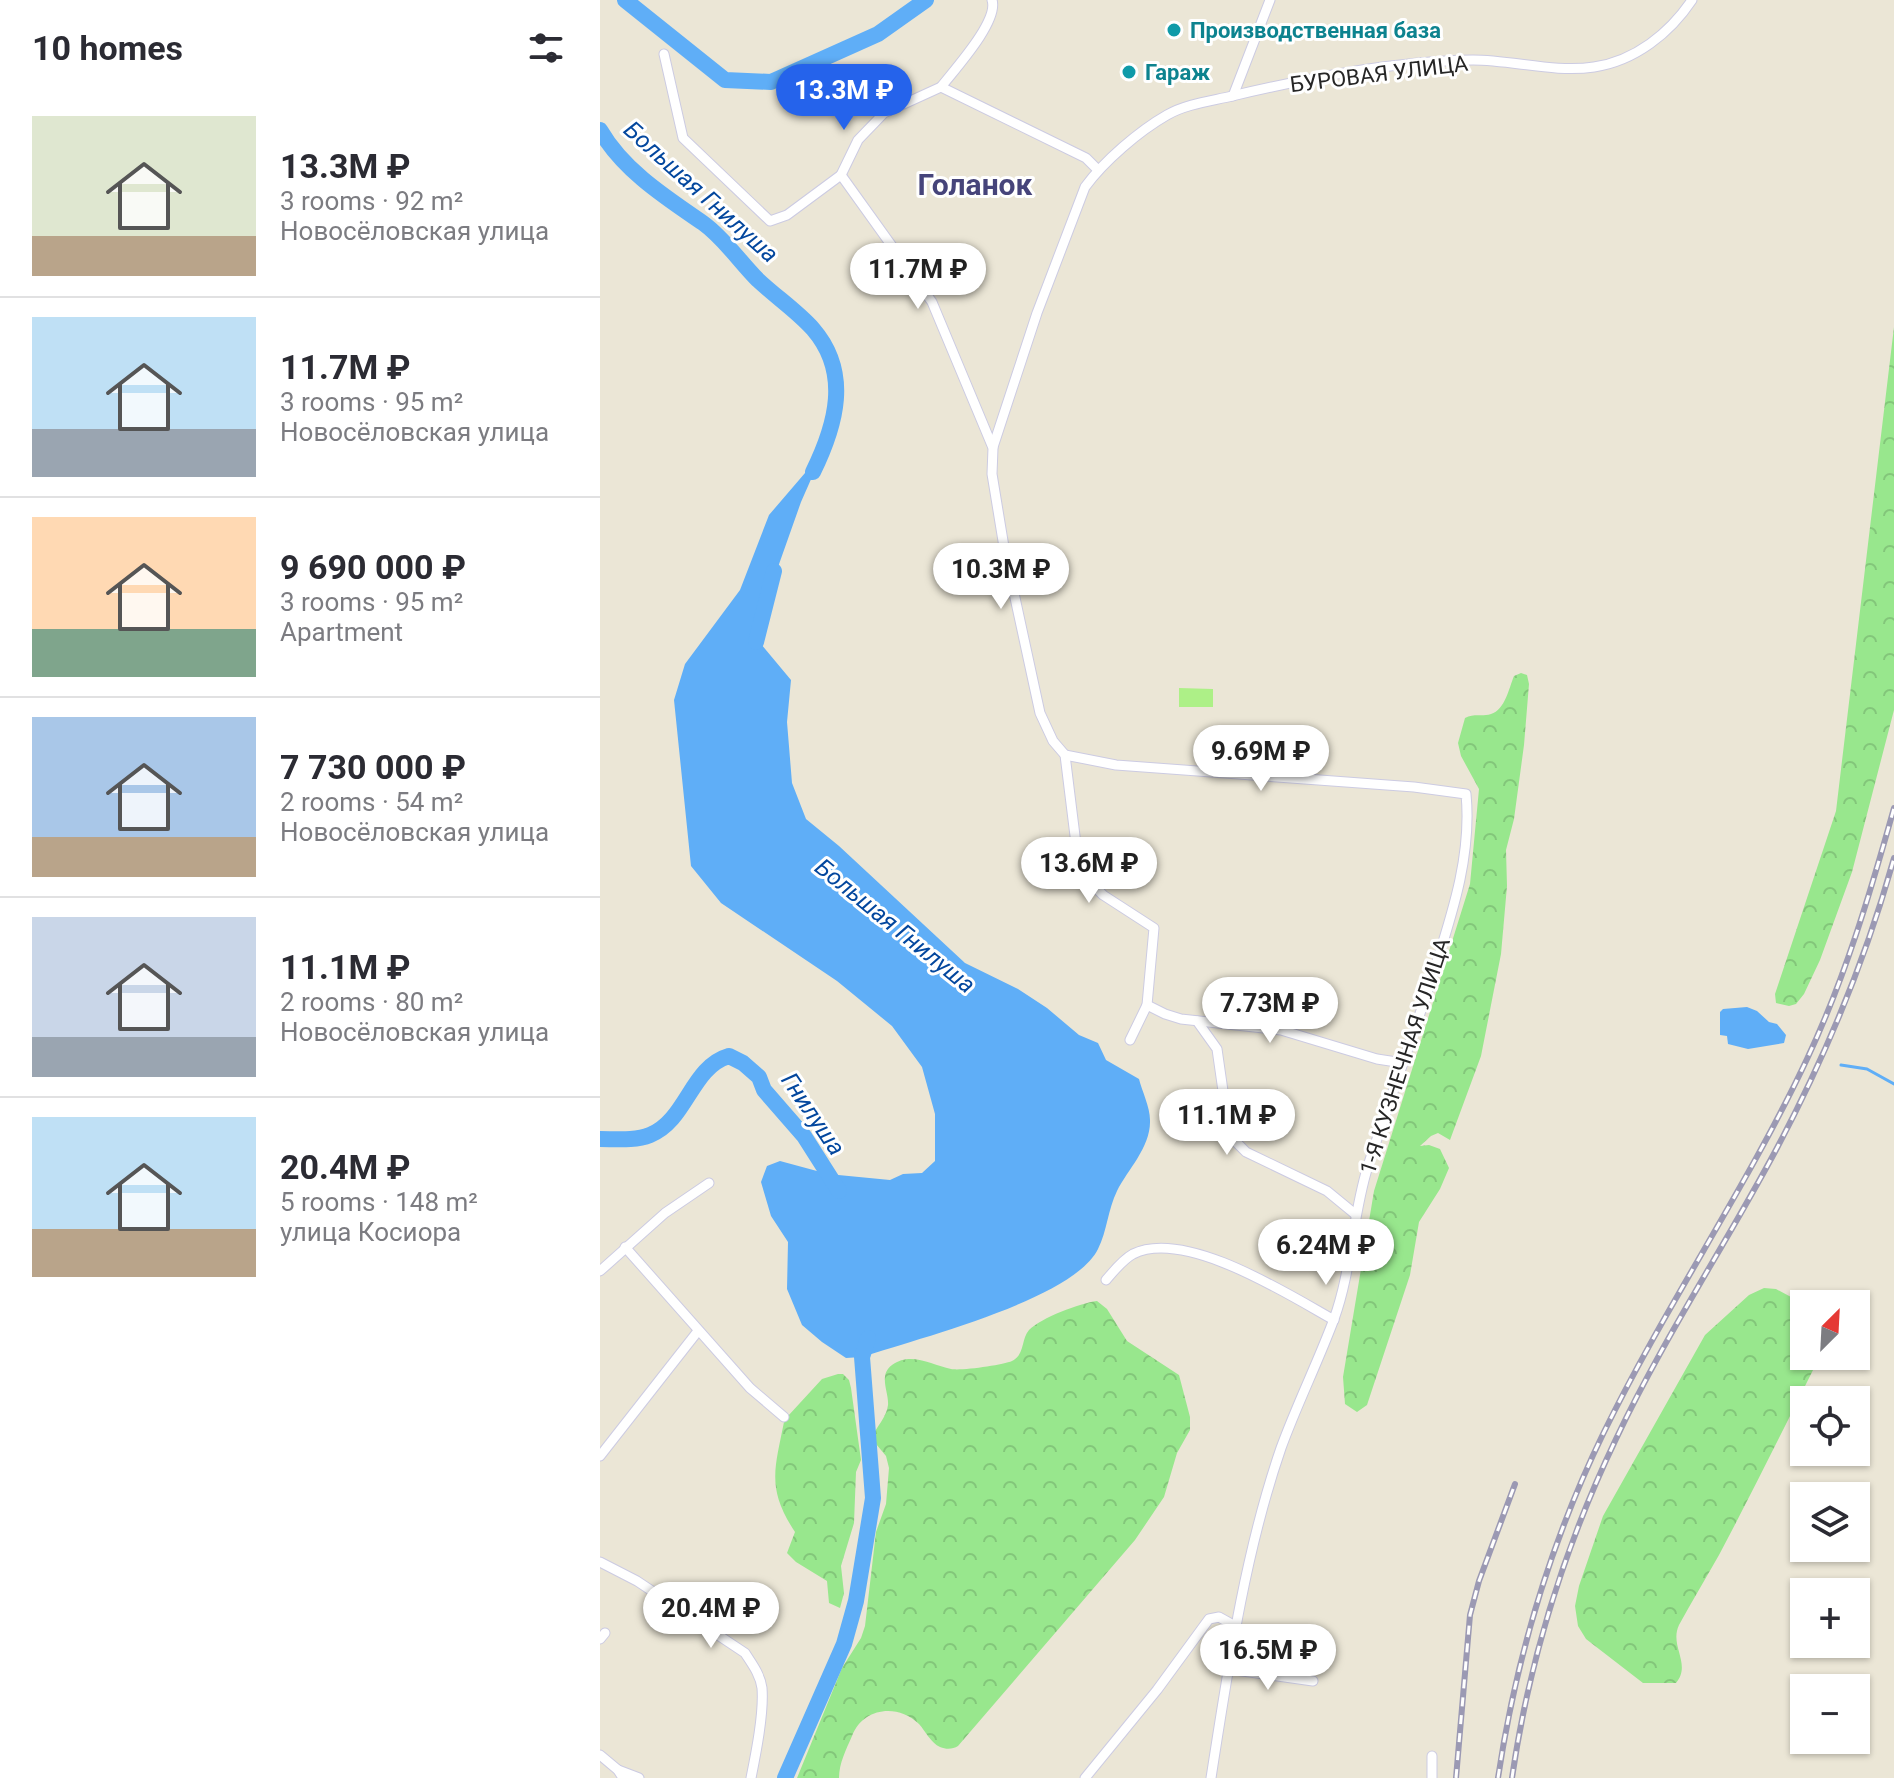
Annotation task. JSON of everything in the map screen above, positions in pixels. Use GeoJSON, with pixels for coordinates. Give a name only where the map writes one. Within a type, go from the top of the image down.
{"type":"FeatureCollection","features":[{"type":"Feature","properties":{"kind":"street"},"geometry":{"type":"LineString","coordinates":[[664,54],[683,138],[770,221],[787,215],[841,175],[858,140],[884,113],[922,93],[941,87],[986,29],[994,6],[992,0]]}},
{"type":"Feature","properties":{"kind":"street"},"geometry":{"type":"LineString","coordinates":[[1233,96],[1270,0]]}},
{"type":"Feature","properties":{"kind":"street","name":"БУРОВАЯ УЛИЦА"},"geometry":{"type":"LineString","coordinates":[[1098,170],[1168,114],[1233,96],[1361,71],[1443,62],[1508,61],[1570,68],[1595,67],[1619,60],[1661,36],[1678,21],[1692,0]]}},
{"type":"Feature","properties":{"kind":"street"},"geometry":{"type":"LineString","coordinates":[[941,87],[1086,158],[1098,170],[1085,187],[1037,313],[993,448],[992,474],[1004,547],[1040,713],[1053,741],[1065,755],[1077,852],[1088,880],[1103,895],[1154,928],[1147,1005],[1130,1040]]}},
{"type":"Feature","properties":{"kind":"street"},"geometry":{"type":"LineString","coordinates":[[841,175],[932,302],[993,448]]}},
{"type":"Feature","properties":{"kind":"street","name":"1-Я КУЗНЕЧНАЯ УЛИЦА"},"geometry":{"type":"LineString","coordinates":[[1065,755],[1116,765],[1414,787],[1466,794],[1467,824],[1460,883],[1355,1214],[1334,1320],[1281,1449],[1258,1529],[1228,1669],[1211,1778]]}},
{"type":"Feature","properties":{"kind":"street"},"geometry":{"type":"LineString","coordinates":[[1147,1005],[1165,1014],[1197,1021],[1281,1030],[1377,1059],[1403,1063]]}},
{"type":"Feature","properties":{"kind":"street"},"geometry":{"type":"LineString","coordinates":[[1197,1021],[1217,1049],[1225,1110],[1233,1139],[1246,1152],[1327,1191],[1355,1214]]}},
{"type":"Feature","properties":{"kind":"street"},"geometry":{"type":"LineString","coordinates":[[600,1271],[665,1213],[709,1183]]}},
{"type":"Feature","properties":{"kind":"street"},"geometry":{"type":"LineString","coordinates":[[625,1247],[757,1395],[784,1417]]}},
{"type":"Feature","properties":{"kind":"street"},"geometry":{"type":"LineString","coordinates":[[1106,1280],[1134,1253],[1166,1249],[1190,1253],[1222,1261],[1334,1320]]}},
{"type":"Feature","properties":{"kind":"street"},"geometry":{"type":"LineString","coordinates":[[600,1456],[698,1331]]}},
{"type":"Feature","properties":{"kind":"street"},"geometry":{"type":"LineString","coordinates":[[600,1562],[637,1581],[745,1653],[757,1670],[762,1688],[751,1778]]}},
{"type":"Feature","properties":{"kind":"street"},"geometry":{"type":"LineString","coordinates":[[1085,1778],[1157,1690],[1209,1619],[1219,1617],[1237,1627]]}},
{"type":"Feature","properties":{"kind":"street"},"geometry":{"type":"LineString","coordinates":[[1228,1669],[1313,1681]]}},
{"type":"Feature","properties":{"kind":"street"},"geometry":{"type":"LineString","coordinates":[[600,1755],[621,1774],[639,1778]]}},
{"type":"Feature","properties":{"kind":"street"},"geometry":{"type":"LineString","coordinates":[[1432,1756],[1432,1778]]}},
{"type":"Feature","properties":{"kind":"green space"},"geometry":{"type":"Polygon","coordinates":[[[1894,327],[1894,710],[1852,872],[1820,960],[1804,994],[1796,1004],[1789,1006],[1776,1003],[1775,994],[1836,811],[1894,327]]]}},
{"type":"Feature","properties":{"kind":"green space"},"geometry":{"type":"Polygon","coordinates":[[[1521,673],[1527,675],[1529,684],[1524,745],[1514,819],[1506,850],[1507,886],[1501,954],[1481,1056],[1450,1140],[1438,1133],[1420,1146],[1440,1149],[1449,1168],[1419,1222],[1410,1275],[1367,1405],[1357,1412],[1345,1404],[1343,1377],[1374,1191],[1470,884],[1479,789],[1461,756],[1458,743],[1465,718],[1496,712],[1506,698],[1514,676],[1521,673]]]}},
{"type":"Feature","properties":{"kind":"green space"},"geometry":{"type":"Polygon","coordinates":[[[1179,688],[1213,689],[1213,707],[1179,707],[1179,688]]]}},
{"type":"Feature","properties":{"kind":"green space"},"geometry":{"type":"Polygon","coordinates":[[[1764,1288],[1776,1289],[1790,1296],[1790,1370],[1813,1370],[1805,1386],[1790,1386],[1790,1415],[1719,1555],[1679,1625],[1680,1676],[1676,1683],[1643,1683],[1586,1639],[1578,1626],[1575,1606],[1579,1586],[1603,1516],[1705,1335],[1749,1295],[1764,1288]]]}},
{"type":"Feature","properties":{"kind":"green space"},"geometry":{"type":"Polygon","coordinates":[[[1097,1301],[1107,1309],[1127,1341],[1179,1375],[1190,1417],[1190,1430],[1177,1453],[1164,1497],[1135,1540],[958,1746],[950,1749],[940,1747],[910,1717],[891,1711],[881,1712],[864,1719],[857,1727],[843,1757],[839,1778],[797,1778],[842,1668],[865,1626],[876,1532],[886,1504],[889,1468],[886,1456],[871,1438],[887,1409],[885,1379],[888,1369],[907,1359],[956,1369],[1007,1363],[1019,1355],[1029,1330],[1035,1325],[1061,1312],[1097,1301]]]}},
{"type":"Feature","properties":{"kind":"green space"},"geometry":{"type":"Polygon","coordinates":[[[838,1374],[849,1380],[861,1460],[856,1472],[854,1523],[841,1566],[844,1593],[840,1608],[829,1603],[827,1581],[787,1553],[795,1532],[780,1503],[775,1478],[784,1422],[822,1379],[838,1374]]]}},
{"type":"Feature","properties":{"kind":"water"},"geometry":{"type":"Polygon","coordinates":[[[823,452],[801,502],[761,615],[761,644],[791,680],[787,722],[792,783],[806,819],[965,963],[1018,989],[1079,1035],[1098,1043],[1106,1060],[1139,1079],[1150,1120],[1147,1139],[1117,1191],[1098,1249],[1083,1268],[1058,1285],[990,1315],[862,1357],[846,1358],[802,1325],[787,1289],[788,1242],[771,1216],[761,1182],[767,1166],[780,1161],[828,1174],[890,1180],[903,1174],[922,1173],[935,1161],[935,1114],[922,1067],[892,1026],[837,981],[721,903],[691,866],[674,700],[685,664],[740,590],[769,515],[823,452]]]}},
{"type":"Feature","properties":{"kind":"water"},"geometry":{"type":"Polygon","coordinates":[[[1747,1007],[1777,1024],[1786,1035],[1784,1043],[1748,1049],[1728,1044],[1727,1036],[1720,1035],[1720,1012],[1723,1009],[1747,1007]]]}},
{"type":"Feature","properties":{"kind":"waterway","name":"Большая Гнилуша"},"geometry":{"type":"LineString","coordinates":[[625,0],[725,80],[771,82],[878,34],[926,0]]}},
{"type":"Feature","properties":{"kind":"waterway","name":"Большая Гнилуша"},"geometry":{"type":"LineString","coordinates":[[600,130],[620,158],[660,193],[711,229],[758,280],[807,322],[825,346],[836,381],[836,399],[828,436],[813,472]]}},
{"type":"Feature","properties":{"kind":"waterway","name":"Большая Гнилуша"},"geometry":{"type":"LineString","coordinates":[[756,642],[774,571]]}},
{"type":"Feature","properties":{"kind":"waterway","name":"Гнилуша"},"geometry":{"type":"LineString","coordinates":[[600,1139],[638,1138],[662,1128],[673,1118],[706,1071],[729,1056],[759,1077],[764,1090],[804,1136],[839,1191]]}},
{"type":"Feature","properties":{"kind":"waterway"},"geometry":{"type":"LineString","coordinates":[[1841,1065],[1867,1069],[1894,1084]]}},
{"type":"Feature","properties":{"kind":"waterway","name":"Большая Гнилуша"},"geometry":{"type":"LineString","coordinates":[[785,1778],[844,1644],[856,1601],[873,1498],[862,1357],[868,1338]]}},
{"type":"Feature","properties":{"kind":"railway"},"geometry":{"type":"LineString","coordinates":[[1498,1778],[1525,1645],[1552,1558],[1585,1473],[1653,1338],[1759,1153],[1807,1059],[1856,935],[1894,808]]}},
{"type":"Feature","properties":{"kind":"railway"},"geometry":{"type":"LineString","coordinates":[[1512,1778],[1528,1690],[1551,1604],[1598,1479],[1634,1402],[1757,1185],[1812,1078],[1858,970],[1894,858]]}},
{"type":"Feature","properties":{"kind":"railway"},"geometry":{"type":"LineString","coordinates":[[1456,1778],[1470,1615],[1479,1581],[1515,1484]]}},
{"type":"Feature","properties":{"kind":"place","name":"Производственная база"},"geometry":{"type":"Point","coordinates":[1174,30]}},
{"type":"Feature","properties":{"kind":"place","name":"Гараж"},"geometry":{"type":"Point","coordinates":[1129,72]}},
{"type":"Feature","properties":{"kind":"district","name":"Голанок"},"geometry":{"type":"Point","coordinates":[975,184]}}]}
